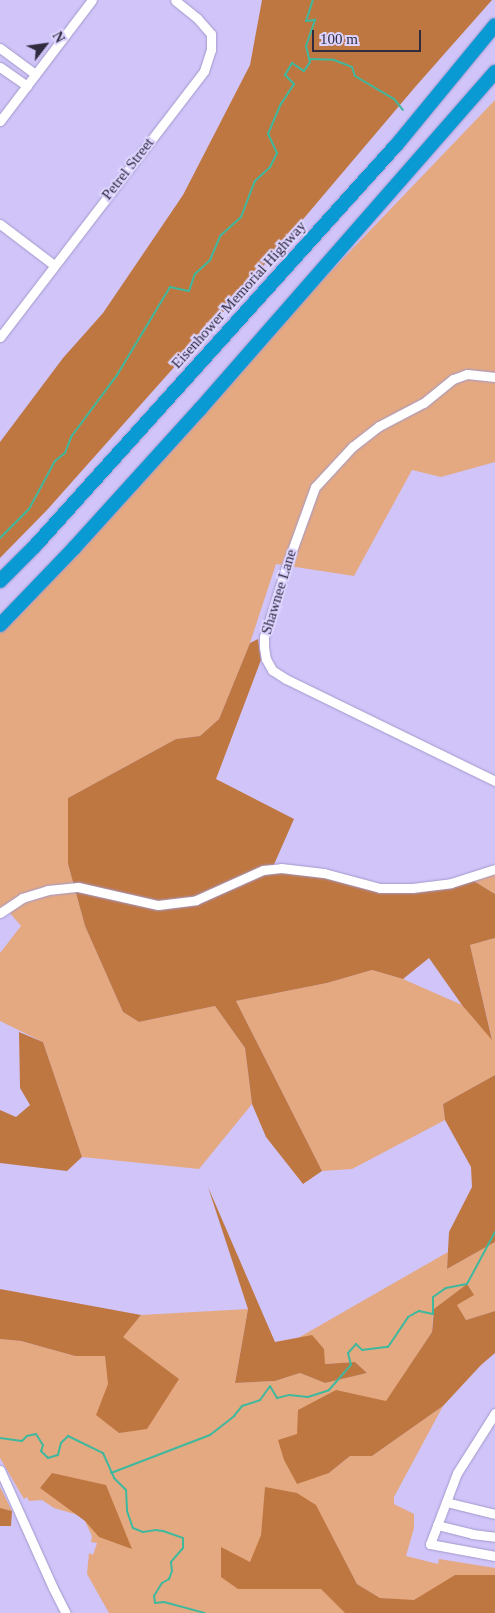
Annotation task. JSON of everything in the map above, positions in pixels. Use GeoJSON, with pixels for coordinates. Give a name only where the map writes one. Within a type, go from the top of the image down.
{"type":"FeatureCollection","features":[{"type":"Feature","properties":{"kind":"highway","name":"Eisenhower Memorial Highway"},"geometry":{"type":"LineString","coordinates":[[0,581],[35,546],[399,142],[495,25]]}},
{"type":"Feature","properties":{"kind":"highway"},"geometry":{"type":"LineString","coordinates":[[0,625],[74,548],[200,409],[495,72]]}},
{"type":"Feature","properties":{"kind":"street"},"geometry":{"type":"LineString","coordinates":[[0,121],[92,0]]}},
{"type":"Feature","properties":{"kind":"street","name":"Petrel Street"},"geometry":{"type":"LineString","coordinates":[[0,337],[204,71],[210,50],[211,34],[198,18],[175,0]]}},
{"type":"Feature","properties":{"kind":"street"},"geometry":{"type":"LineString","coordinates":[[0,48],[35,74]]}},
{"type":"Feature","properties":{"kind":"street"},"geometry":{"type":"LineString","coordinates":[[0,67],[26,86]]}},
{"type":"Feature","properties":{"kind":"street"},"geometry":{"type":"LineString","coordinates":[[0,224],[54,265]]}},
{"type":"Feature","properties":{"kind":"street","name":"Shawnee Lane"},"geometry":{"type":"LineString","coordinates":[[495,377],[467,374],[453,379],[423,403],[379,426],[353,446],[315,487],[285,570],[264,637],[266,659],[272,670],[286,679],[495,781]]}},
{"type":"Feature","properties":{"kind":"street"},"geometry":{"type":"LineString","coordinates":[[0,913],[22,898],[48,890],[78,887],[158,905],[196,900],[263,870],[281,868],[324,873],[380,888],[412,888],[451,882],[495,869]]}},
{"type":"Feature","properties":{"kind":"street"},"geometry":{"type":"LineString","coordinates":[[495,1414],[457,1473],[430,1544],[495,1556]]}},
{"type":"Feature","properties":{"kind":"street"},"geometry":{"type":"LineString","coordinates":[[0,1470],[52,1588],[66,1613]]}},
{"type":"Feature","properties":{"kind":"street"},"geometry":{"type":"LineString","coordinates":[[446,1502],[495,1514]]}},
{"type":"Feature","properties":{"kind":"street"},"geometry":{"type":"LineString","coordinates":[[437,1526],[495,1537]]}},
{"type":"Feature","properties":{"kind":"shaded area"},"geometry":{"type":"Polygon","coordinates":[[[262,0],[492,0],[416,86],[249,283],[47,510],[0,558],[0,442],[63,358],[103,313],[183,195],[250,65],[262,0]]]}},
{"type":"Feature","properties":{"kind":"shaded area"},"geometry":{"type":"Polygon","coordinates":[[[495,100],[495,462],[441,477],[412,470],[354,576],[276,564],[250,643],[219,719],[200,736],[176,739],[68,798],[68,864],[85,926],[123,1012],[139,1022],[215,1006],[245,1048],[252,1104],[199,1169],[82,1157],[43,1042],[0,1021],[0,953],[21,926],[10,913],[0,917],[0,617],[495,100]]]}},
{"type":"Feature","properties":{"kind":"shaded area"},"geometry":{"type":"Polygon","coordinates":[[[258,639],[261,660],[216,779],[294,819],[272,869],[281,868],[380,888],[469,878],[495,894],[495,938],[470,945],[492,1040],[462,1005],[429,958],[403,979],[372,970],[327,983],[236,1001],[322,1171],[303,1184],[266,1137],[252,1104],[245,1048],[215,1006],[139,1022],[123,1012],[85,926],[68,864],[68,798],[176,739],[200,736],[219,719],[250,643],[258,639]]]}},
{"type":"Feature","properties":{"kind":"shaded area"},"geometry":{"type":"Polygon","coordinates":[[[495,869],[495,894],[469,878],[495,869]]]}},
{"type":"Feature","properties":{"kind":"shaded area"},"geometry":{"type":"Polygon","coordinates":[[[495,938],[495,1075],[443,1104],[445,1120],[352,1169],[322,1171],[236,1001],[327,983],[372,970],[403,979],[462,1005],[492,1039],[470,945],[495,938]]]}},
{"type":"Feature","properties":{"kind":"shaded area"},"geometry":{"type":"Polygon","coordinates":[[[19,1032],[43,1042],[82,1157],[67,1171],[0,1163],[0,1110],[16,1117],[30,1105],[20,1088],[19,1032]]]}},
{"type":"Feature","properties":{"kind":"shaded area"},"geometry":{"type":"Polygon","coordinates":[[[495,1075],[495,1242],[447,1269],[449,1232],[472,1187],[471,1167],[445,1120],[443,1104],[495,1075]]]}},
{"type":"Feature","properties":{"kind":"shaded area"},"geometry":{"type":"Polygon","coordinates":[[[208,1187],[275,1342],[312,1335],[324,1349],[325,1364],[355,1362],[367,1373],[325,1383],[300,1373],[275,1381],[235,1383],[248,1309],[208,1187]]]}},
{"type":"Feature","properties":{"kind":"shaded area"},"geometry":{"type":"Polygon","coordinates":[[[495,1242],[495,1311],[466,1320],[456,1305],[433,1314],[432,1332],[386,1402],[336,1391],[329,1473],[350,1456],[372,1456],[443,1406],[394,1497],[394,1504],[414,1514],[414,1528],[406,1556],[438,1564],[439,1559],[495,1568],[495,1613],[109,1613],[87,1574],[89,1553],[93,1555],[97,1543],[91,1542],[92,1536],[85,1521],[78,1515],[54,1508],[42,1500],[29,1501],[27,1497],[24,1499],[0,1458],[0,1339],[21,1341],[75,1356],[105,1356],[141,1315],[248,1309],[235,1383],[275,1381],[300,1373],[325,1383],[367,1373],[355,1362],[325,1364],[312,1336],[298,1338],[448,1252],[447,1269],[495,1242]],[[327,1527],[349,1587],[387,1602],[402,1600],[380,1598],[357,1584],[327,1527]]]}},
{"type":"Feature","properties":{"kind":"shaded area"},"geometry":{"type":"Polygon","coordinates":[[[467,1284],[474,1295],[457,1305],[466,1320],[495,1311],[495,1353],[481,1365],[443,1406],[372,1456],[350,1456],[329,1473],[297,1484],[284,1460],[278,1440],[297,1434],[298,1410],[336,1390],[386,1401],[432,1332],[434,1309],[467,1284]]]}},
{"type":"Feature","properties":{"kind":"shaded area"},"geometry":{"type":"Polygon","coordinates":[[[0,1289],[141,1315],[123,1337],[179,1379],[147,1429],[119,1433],[96,1415],[108,1384],[105,1356],[75,1356],[21,1341],[0,1339],[0,1289]]]}},
{"type":"Feature","properties":{"kind":"shaded area"},"geometry":{"type":"Polygon","coordinates":[[[52,1473],[106,1485],[132,1549],[99,1537],[85,1521],[40,1488],[52,1473]]]}},
{"type":"Feature","properties":{"kind":"shaded area"},"geometry":{"type":"Polygon","coordinates":[[[0,1487],[12,1511],[4,1509],[11,1526],[0,1526],[0,1487]]]}},
{"type":"Feature","properties":{"kind":"shaded area"},"geometry":{"type":"Polygon","coordinates":[[[265,1487],[297,1493],[316,1505],[357,1584],[380,1598],[414,1600],[455,1575],[495,1575],[495,1613],[345,1613],[321,1589],[238,1589],[221,1577],[221,1547],[250,1562],[261,1535],[265,1487]]]}},
{"type":"Feature","properties":{"kind":"shaded area"},"geometry":{"type":"Polygon","coordinates":[[[0,1508],[12,1511],[11,1526],[0,1526],[0,1508]]]}},
{"type":"Feature","properties":{"kind":"waterway"},"geometry":{"type":"LineString","coordinates":[[0,538],[29,509],[55,461],[65,453],[71,437],[117,375],[170,287],[189,291],[195,274],[210,260],[220,236],[241,217],[255,181],[270,167],[277,153],[268,134],[281,104],[294,84],[285,75],[292,63],[304,71],[310,62],[306,46],[315,20],[306,21],[313,0]]}},
{"type":"Feature","properties":{"kind":"waterway"},"geometry":{"type":"LineString","coordinates":[[310,59],[334,60],[352,67],[355,76],[394,99],[403,110]]}},
{"type":"Feature","properties":{"kind":"waterway"},"geometry":{"type":"LineString","coordinates":[[111,1473],[210,1435],[234,1416],[242,1406],[260,1400],[270,1386],[277,1398],[289,1395],[308,1397],[329,1390],[351,1365],[348,1353],[356,1344],[362,1350],[388,1347],[408,1317],[419,1311],[433,1314],[433,1297],[446,1288],[467,1284],[495,1232]]}},
{"type":"Feature","properties":{"kind":"waterway"},"geometry":{"type":"LineString","coordinates":[[0,1438],[22,1441],[27,1436],[36,1434],[43,1445],[41,1451],[48,1458],[58,1455],[61,1443],[68,1436],[103,1453],[114,1478],[126,1490],[127,1511],[133,1528],[143,1532],[163,1531],[183,1538],[183,1548],[171,1562],[172,1571],[169,1579],[162,1583],[154,1596],[155,1603],[164,1602],[205,1613]]}}]}
